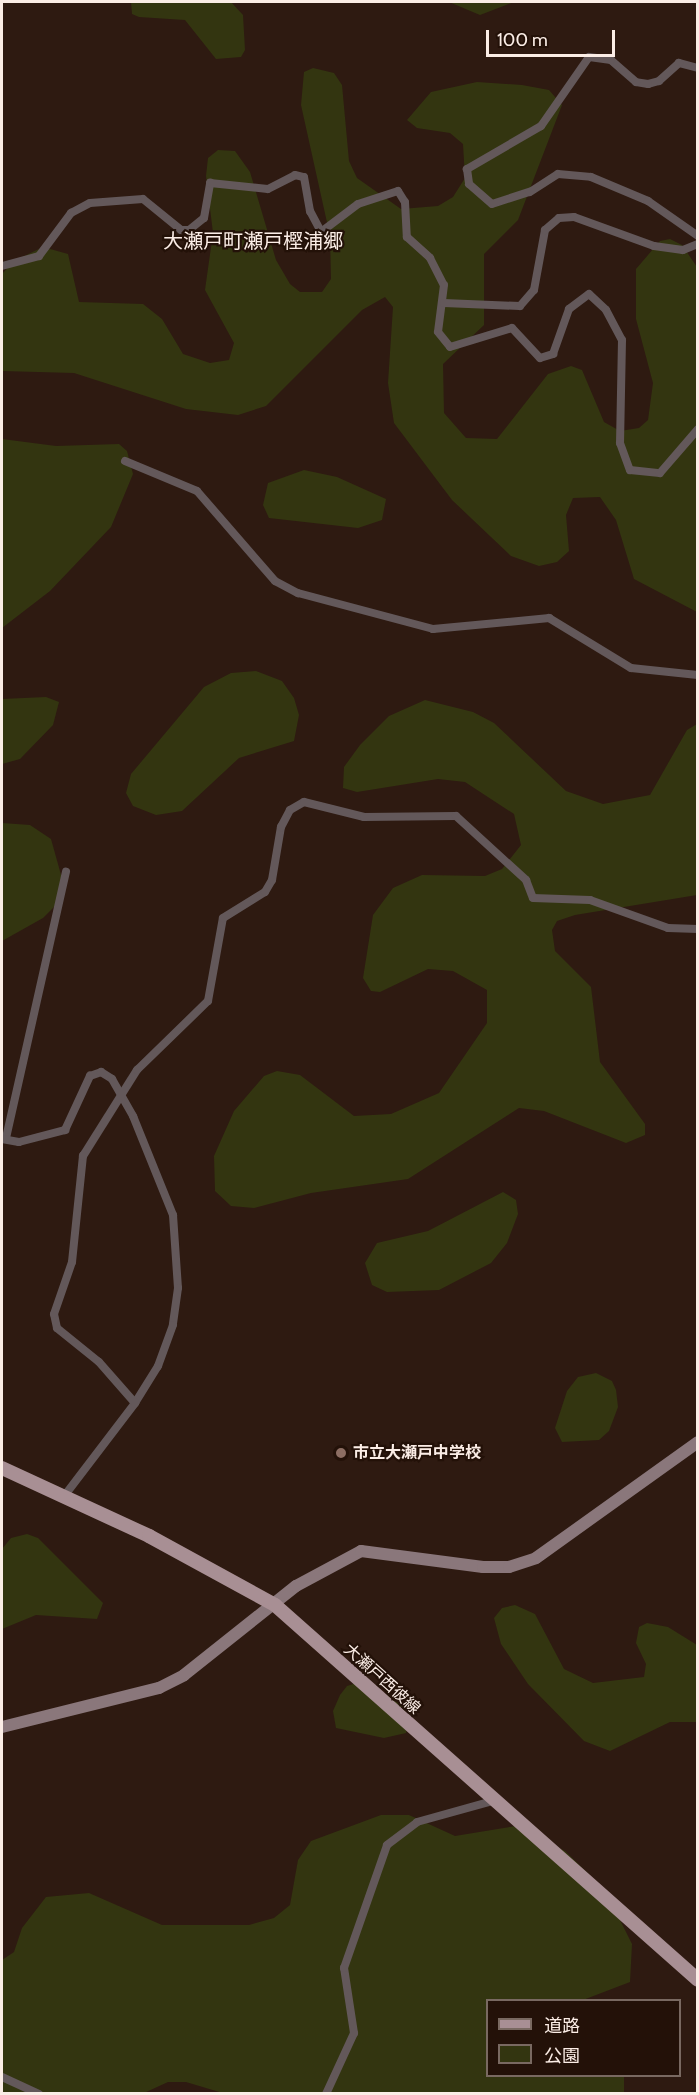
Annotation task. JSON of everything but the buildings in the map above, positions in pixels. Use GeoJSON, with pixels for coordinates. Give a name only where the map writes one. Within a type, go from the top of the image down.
{"type":"FeatureCollection","features":[{"type":"Feature","properties":{"kind":"main road","name":"大瀬戸西彼線"},"geometry":{"type":"LineString","coordinates":[[2,1468],[65,1495],[275,1605],[492,1801],[570,1863],[652,1945],[698,1980]]}},
{"type":"Feature","properties":{"kind":"street"},"geometry":{"type":"LineString","coordinates":[[698,68],[679,63],[659,81],[648,84],[636,81],[611,60],[589,57],[541,126],[467,169],[469,184],[492,204],[530,192],[558,174],[591,177],[648,201],[698,236]]}},
{"type":"Feature","properties":{"kind":"street"},"geometry":{"type":"LineString","coordinates":[[2,266],[39,256],[71,213],[90,203],[143,199],[181,230],[189,230],[204,218],[210,183],[268,189],[295,175],[304,177],[309,212],[321,232],[358,204],[398,190],[405,202],[407,237],[438,268],[444,303],[438,332],[450,347],[512,328],[540,358],[553,354],[576,298],[594,296],[624,348],[620,443],[630,470],[660,473],[698,429]]}},
{"type":"Feature","properties":{"kind":"street"},"geometry":{"type":"LineString","coordinates":[[444,303],[520,306],[534,290],[545,230],[559,218],[573,217],[654,246],[682,250],[698,244]]}},
{"type":"Feature","properties":{"kind":"street"},"geometry":{"type":"LineString","coordinates":[[125,461],[197,491],[275,581],[298,593],[433,629],[549,618],[630,668],[698,675]]}},
{"type":"Feature","properties":{"kind":"street"},"geometry":{"type":"LineString","coordinates":[[135,1403],[99,1362],[57,1328],[54,1314],[72,1262],[83,1156],[136,1070],[208,1001],[223,918],[265,892],[276,869],[281,827],[290,810],[304,802],[364,818],[456,816],[526,880],[533,898],[590,900],[668,928],[698,929]]}},
{"type":"Feature","properties":{"kind":"street"},"geometry":{"type":"LineString","coordinates":[[65,1495],[135,1403],[158,1366],[173,1324],[177,1253],[164,1181],[122,1094],[101,1072],[90,1076],[65,1130],[19,1142],[4,1139],[66,872]]}},
{"type":"Feature","properties":{"kind":"street"},"geometry":{"type":"LineString","coordinates":[[2,1727],[159,1688],[184,1675],[275,1605],[296,1586],[361,1551],[483,1567],[509,1567],[536,1558],[698,1442]]}},
{"type":"Feature","properties":{"kind":"street"},"geometry":{"type":"LineString","coordinates":[[326,2094],[354,2033],[344,1968],[387,1845],[417,1822],[492,1801]]}},
{"type":"Feature","properties":{"kind":"street"},"geometry":{"type":"LineString","coordinates":[[2,2077],[39,2094]]}},
{"type":"Feature","properties":{"kind":"green space"},"geometry":{"type":"Polygon","coordinates":[[[131,2],[231,2],[243,15],[245,50],[241,57],[216,59],[185,20],[139,17],[132,14],[131,2]]]}},
{"type":"Feature","properties":{"kind":"green space"},"geometry":{"type":"Polygon","coordinates":[[[449,2],[514,2],[480,15],[449,2]]]}},
{"type":"Feature","properties":{"kind":"green space"},"geometry":{"type":"Polygon","coordinates":[[[313,68],[334,73],[342,85],[349,161],[357,178],[401,209],[438,206],[453,197],[465,178],[463,144],[450,133],[417,128],[407,120],[431,92],[477,82],[522,85],[549,90],[562,105],[518,220],[484,254],[484,325],[443,364],[444,413],[466,438],[497,439],[548,374],[571,366],[582,370],[604,422],[620,431],[639,428],[648,420],[653,383],[636,319],[636,269],[660,241],[670,239],[682,245],[697,267],[697,612],[634,579],[616,520],[600,497],[573,498],[566,515],[569,551],[557,562],[539,566],[511,556],[452,500],[394,423],[388,383],[393,307],[385,297],[362,310],[266,406],[238,415],[186,409],[74,373],[2,371],[2,274],[14,261],[43,247],[68,254],[79,302],[143,304],[162,319],[183,354],[210,363],[229,360],[234,343],[205,290],[213,233],[206,176],[208,158],[218,150],[235,151],[250,172],[276,260],[290,284],[300,292],[322,292],[331,279],[330,236],[301,105],[304,72],[313,68]]]}},
{"type":"Feature","properties":{"kind":"green space"},"geometry":{"type":"Polygon","coordinates":[[[2,439],[56,446],[119,444],[127,451],[133,474],[111,527],[50,591],[2,628],[2,439]]]}},
{"type":"Feature","properties":{"kind":"green space"},"geometry":{"type":"Polygon","coordinates":[[[304,470],[337,477],[386,499],[382,520],[358,528],[269,518],[263,505],[268,483],[304,470]]]}},
{"type":"Feature","properties":{"kind":"green space"},"geometry":{"type":"Polygon","coordinates":[[[256,671],[282,681],[294,698],[299,715],[294,741],[239,758],[182,811],[156,815],[133,806],[126,793],[131,774],[204,687],[231,673],[256,671]]]}},
{"type":"Feature","properties":{"kind":"green space"},"geometry":{"type":"Polygon","coordinates":[[[46,697],[59,702],[53,725],[20,759],[2,764],[2,699],[46,697]]]}},
{"type":"Feature","properties":{"kind":"green space"},"geometry":{"type":"Polygon","coordinates":[[[425,700],[473,712],[494,723],[566,791],[603,804],[650,795],[687,730],[697,724],[697,895],[575,915],[557,921],[552,930],[555,951],[591,987],[600,1062],[645,1124],[645,1135],[626,1143],[544,1111],[519,1108],[408,1179],[311,1193],[254,1208],[231,1206],[215,1191],[214,1156],[234,1111],[264,1076],[277,1071],[300,1075],[354,1116],[391,1114],[439,1093],[487,1023],[487,990],[453,971],[428,969],[380,992],[371,991],[363,978],[373,915],[393,888],[422,875],[485,876],[502,869],[521,845],[514,814],[465,782],[438,779],[357,792],[343,788],[344,767],[360,745],[389,716],[425,700]]]}},
{"type":"Feature","properties":{"kind":"green space"},"geometry":{"type":"Polygon","coordinates":[[[2,823],[30,825],[51,839],[63,882],[55,906],[43,918],[2,941],[2,823]]]}},
{"type":"Feature","properties":{"kind":"green space"},"geometry":{"type":"Polygon","coordinates":[[[503,1192],[516,1200],[518,1214],[507,1243],[491,1263],[439,1290],[387,1292],[372,1285],[365,1263],[377,1243],[428,1231],[503,1192]]]}},
{"type":"Feature","properties":{"kind":"green space"},"geometry":{"type":"Polygon","coordinates":[[[596,1373],[612,1381],[616,1390],[618,1407],[609,1431],[599,1440],[562,1442],[555,1428],[567,1391],[578,1377],[596,1373]]]}},
{"type":"Feature","properties":{"kind":"green space"},"geometry":{"type":"Polygon","coordinates":[[[27,1534],[38,1538],[103,1603],[97,1619],[36,1615],[2,1629],[2,1549],[11,1538],[27,1534]]]}},
{"type":"Feature","properties":{"kind":"green space"},"geometry":{"type":"Polygon","coordinates":[[[515,1605],[535,1614],[564,1669],[593,1683],[644,1677],[646,1664],[636,1643],[639,1627],[647,1623],[668,1627],[697,1645],[697,1722],[670,1722],[610,1751],[584,1741],[528,1684],[501,1644],[494,1618],[502,1608],[515,1605]]]}},
{"type":"Feature","properties":{"kind":"green space"},"geometry":{"type":"Polygon","coordinates":[[[366,1680],[402,1706],[409,1718],[406,1733],[384,1738],[336,1728],[333,1711],[340,1695],[347,1686],[366,1680]]]}},
{"type":"Feature","properties":{"kind":"green space"},"geometry":{"type":"Polygon","coordinates":[[[381,1815],[409,1815],[455,1836],[516,1826],[565,1851],[605,1890],[632,1944],[630,1982],[586,1999],[486,1999],[486,2077],[624,2077],[624,2093],[226,2094],[186,2082],[168,2082],[144,2093],[2,2094],[2,1960],[14,1952],[22,1928],[46,1897],[89,1893],[162,1925],[249,1925],[274,1918],[290,1905],[298,1860],[311,1841],[381,1815]]]}},
{"type":"Feature","properties":{"kind":"place","name":"市立大瀬戸中学校"},"geometry":{"type":"Point","coordinates":[341,1453]}},
{"type":"Feature","properties":{"kind":"district","name":"大瀬戸町瀬戸樫浦郷"},"geometry":{"type":"Point","coordinates":[253,241]}}]}
